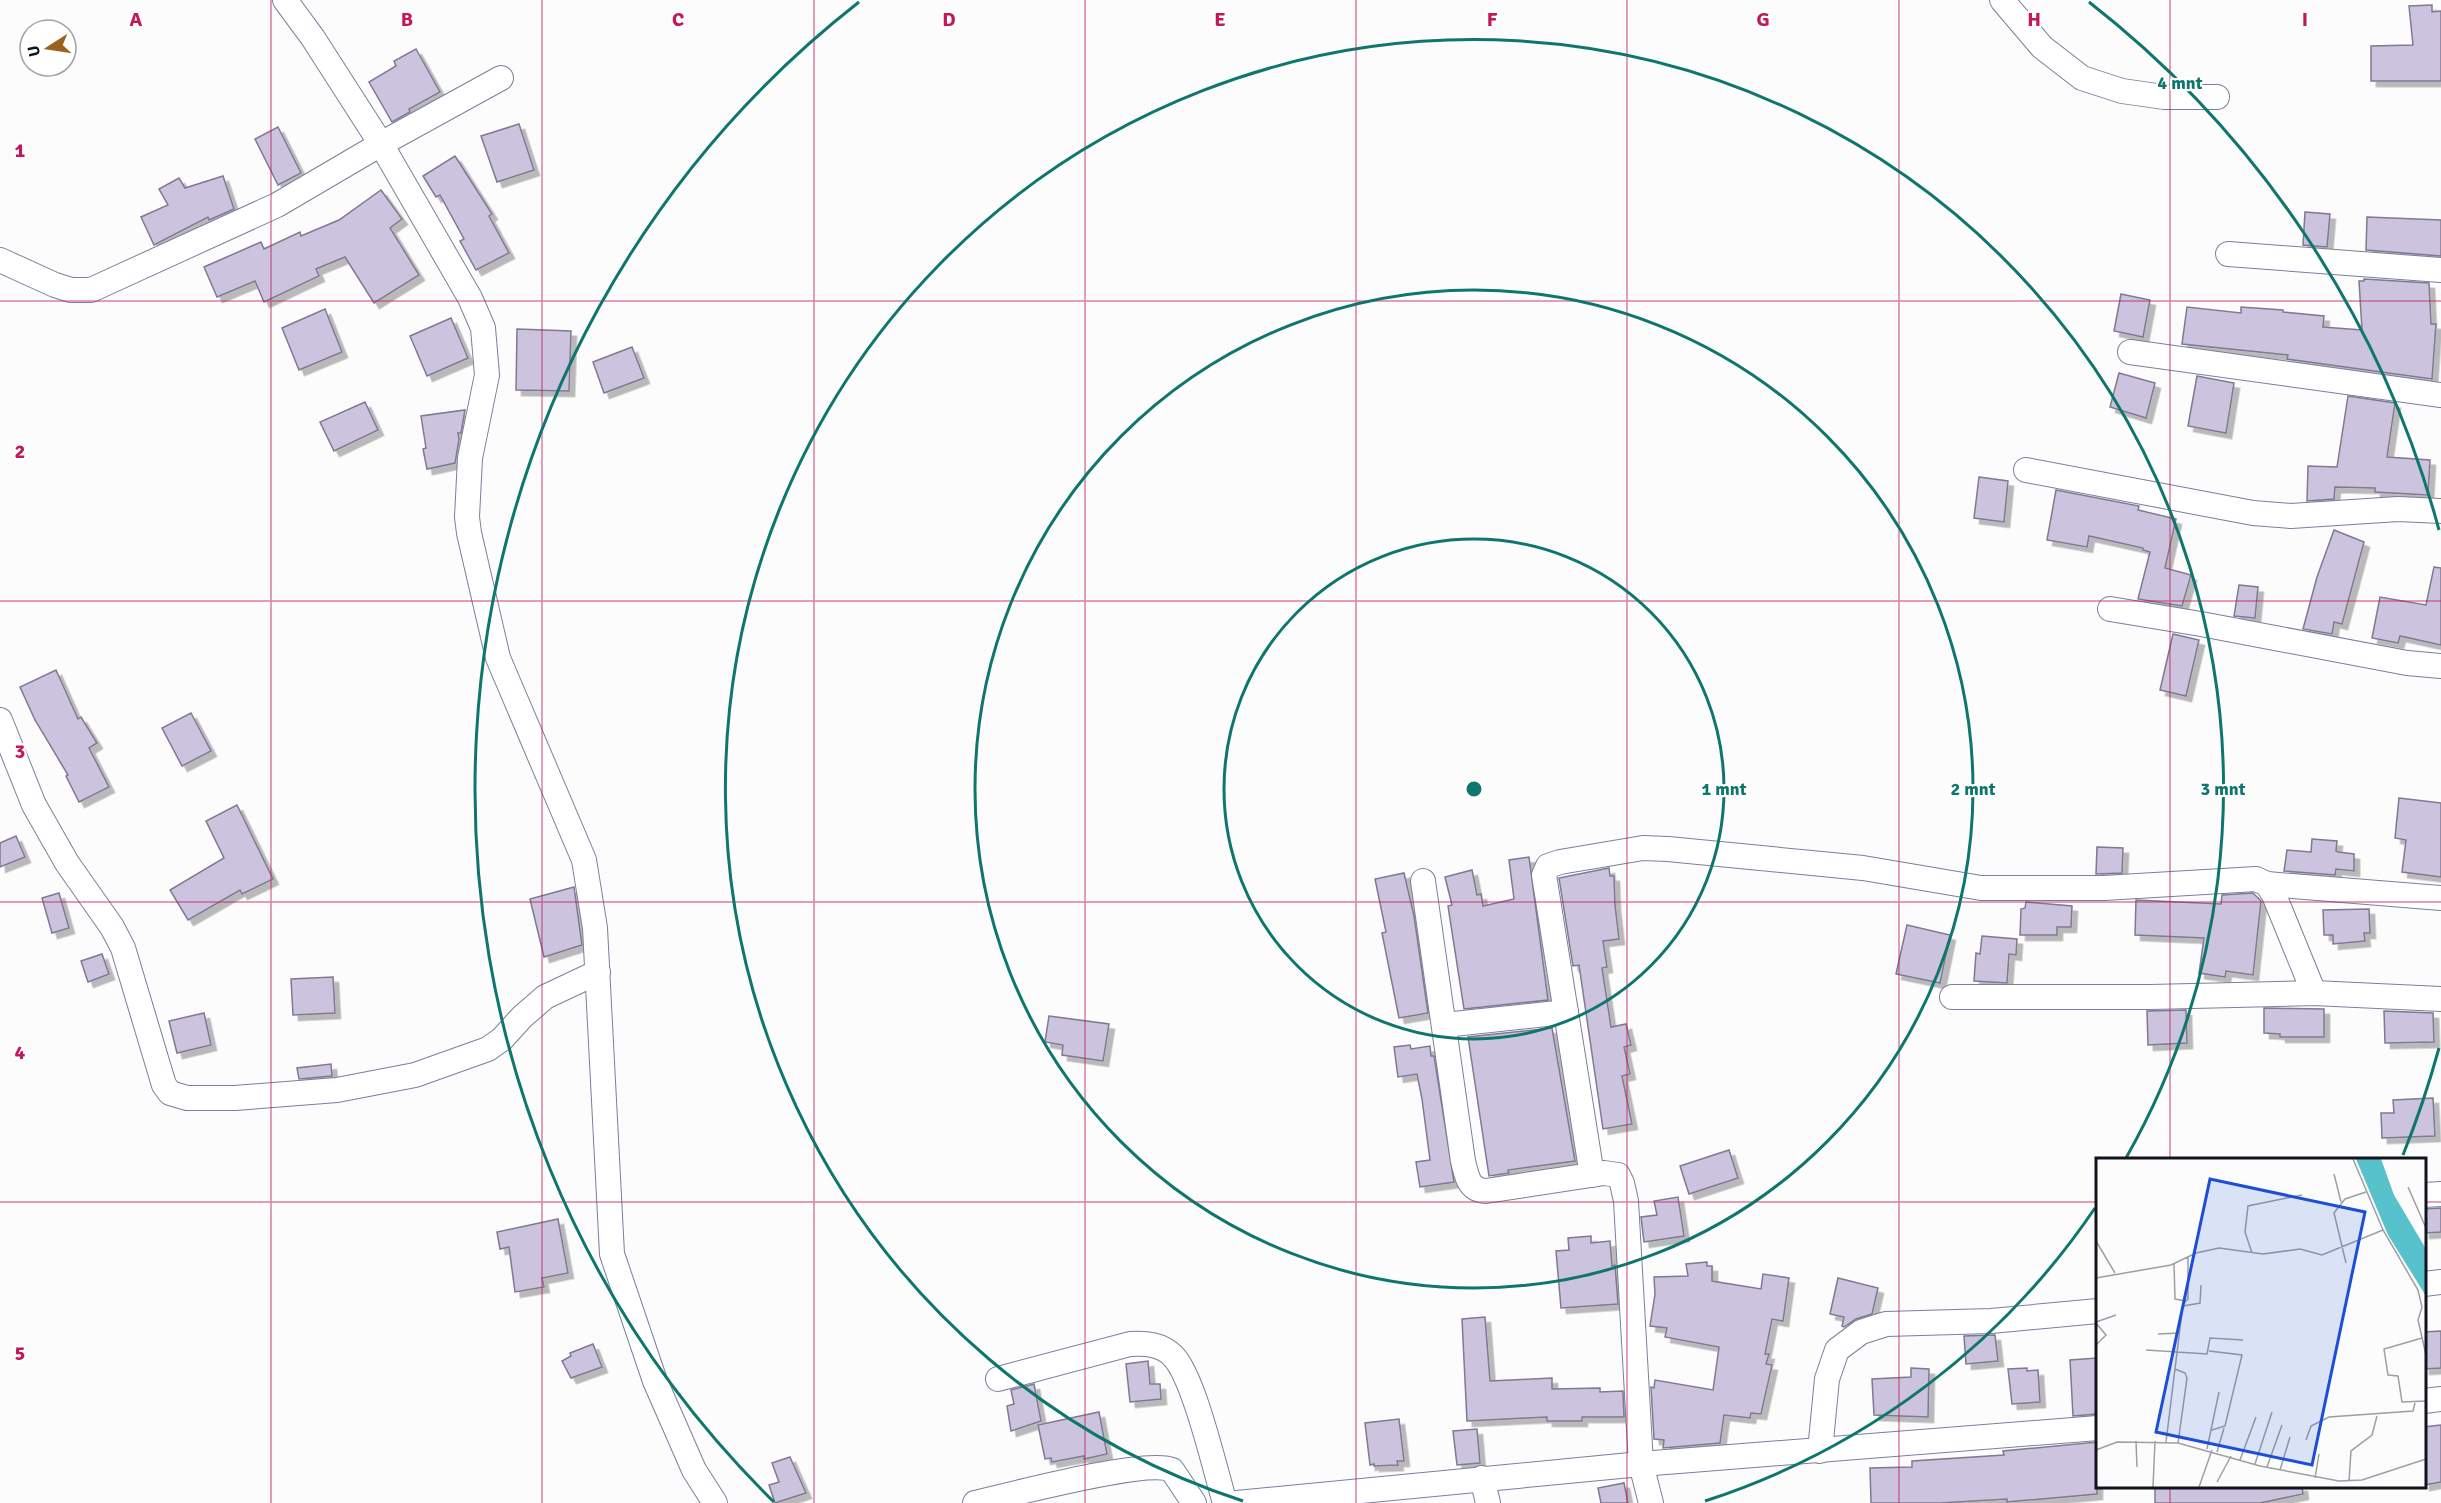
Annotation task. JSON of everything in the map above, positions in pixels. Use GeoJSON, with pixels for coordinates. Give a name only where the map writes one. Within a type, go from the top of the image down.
{"type":"FeatureCollection","features":[{"type":"Feature","properties":{"kind":"street"},"geometry":{"type":"LineString","coordinates":[[285,0],[313,38],[381,144],[470,298],[483,328],[487,375],[470,458],[467,517],[469,532],[498,658],[584,860],[595,928],[612,1254],[655,1381],[694,1470],[715,1503]]}},
{"type":"Feature","properties":{"kind":"street"},"geometry":{"type":"LineString","coordinates":[[2002,0],[2042,47],[2082,78],[2122,91],[2164,97],[2217,97]]}},
{"type":"Feature","properties":{"kind":"street"},"geometry":{"type":"LineString","coordinates":[[0,260],[54,285],[71,290],[91,290],[277,206],[381,144],[501,78]]}},
{"type":"Feature","properties":{"kind":"street"},"geometry":{"type":"LineString","coordinates":[[2228,254],[2441,270]]}},
{"type":"Feature","properties":{"kind":"street"},"geometry":{"type":"LineString","coordinates":[[2130,352],[2441,394]]}},
{"type":"Feature","properties":{"kind":"street"},"geometry":{"type":"LineString","coordinates":[[2026,470],[2253,513],[2291,516],[2398,509],[2441,511]]}},
{"type":"Feature","properties":{"kind":"street"},"geometry":{"type":"LineString","coordinates":[[2110,609],[2407,663],[2441,666]]}},
{"type":"Feature","properties":{"kind":"street"},"geometry":{"type":"LineString","coordinates":[[0,720],[34,805],[67,863],[112,927],[123,948],[164,1085],[170,1093],[187,1098],[246,1097],[337,1090],[415,1075],[488,1049],[502,1039],[522,1017],[546,997],[598,972]]}},
{"type":"Feature","properties":{"kind":"street"},"geometry":{"type":"LineString","coordinates":[[1592,1175],[1544,875],[1548,866],[1560,862],[1643,848],[1863,868],[1981,888],[2104,888],[2256,879],[2267,884],[2441,898]]}},
{"type":"Feature","properties":{"kind":"street"},"geometry":{"type":"LineString","coordinates":[[1423,881],[1463,1161],[1471,1186],[1478,1191],[1486,1191],[1604,1173],[1618,1175],[1622,1183],[1626,1201],[1641,1464],[1651,1503]]}},
{"type":"Feature","properties":{"kind":"street"},"geometry":{"type":"LineString","coordinates":[[2267,884],[2277,902],[2314,993]]}},
{"type":"Feature","properties":{"kind":"street"},"geometry":{"type":"LineString","coordinates":[[1952,997],[2150,997],[2314,993],[2441,999]]}},
{"type":"Feature","properties":{"kind":"street"},"geometry":{"type":"LineString","coordinates":[[1444,1025],[1566,1012]]}},
{"type":"Feature","properties":{"kind":"street"},"geometry":{"type":"LineString","coordinates":[[2426,1195],[2441,1194]]}},
{"type":"Feature","properties":{"kind":"street"},"geometry":{"type":"LineString","coordinates":[[2426,1284],[2441,1282]]}},
{"type":"Feature","properties":{"kind":"street"},"geometry":{"type":"LineString","coordinates":[[1814,1450],[1827,1379],[1837,1350],[1861,1332],[1886,1324],[1991,1321],[2096,1311]]}},
{"type":"Feature","properties":{"kind":"street"},"geometry":{"type":"LineString","coordinates":[[998,1379],[1130,1344],[1146,1343],[1161,1347],[1173,1356],[1189,1384],[1225,1503]]}},
{"type":"Feature","properties":{"kind":"street"},"geometry":{"type":"LineString","coordinates":[[2426,1401],[2441,1399]]}},
{"type":"Feature","properties":{"kind":"street"},"geometry":{"type":"LineString","coordinates":[[1237,1503],[1641,1464],[2096,1428]]}},
{"type":"Feature","properties":{"kind":"street"},"geometry":{"type":"LineString","coordinates":[[975,1503],[1152,1466],[1168,1468],[1176,1474],[1194,1503]]}},
{"type":"Feature","properties":{"kind":"street"},"geometry":{"type":"LineString","coordinates":[[1168,1468],[1176,1503]]}},
{"type":"Feature","properties":{"kind":"street"},"geometry":{"type":"LineString","coordinates":[[1482,1478],[1488,1503]]}},
{"type":"Feature","properties":{"kind":"building"},"geometry":{"type":"Polygon","coordinates":[[[2432,5],[2432,12],[2441,11],[2441,81],[2371,81],[2371,46],[2413,45],[2409,6],[2432,5]]]}},
{"type":"Feature","properties":{"kind":"building"},"geometry":{"type":"Polygon","coordinates":[[[416,49],[440,92],[409,109],[410,112],[392,122],[369,82],[396,66],[394,61],[416,49]]]}},
{"type":"Feature","properties":{"kind":"building"},"geometry":{"type":"Polygon","coordinates":[[[519,124],[534,170],[497,182],[481,136],[519,124]]]}},
{"type":"Feature","properties":{"kind":"building"},"geometry":{"type":"Polygon","coordinates":[[[278,127],[301,173],[278,185],[255,139],[278,127]]]}},
{"type":"Feature","properties":{"kind":"building"},"geometry":{"type":"Polygon","coordinates":[[[455,156],[492,214],[489,216],[509,253],[476,270],[460,241],[464,239],[440,195],[436,197],[423,176],[455,156]]]}},
{"type":"Feature","properties":{"kind":"building"},"geometry":{"type":"Polygon","coordinates":[[[223,176],[234,209],[209,220],[208,217],[154,245],[141,217],[168,205],[159,189],[179,178],[185,188],[223,176]]]}},
{"type":"Feature","properties":{"kind":"building"},"geometry":{"type":"Polygon","coordinates":[[[381,190],[402,219],[390,228],[419,275],[374,303],[345,257],[316,269],[319,276],[264,302],[255,281],[217,297],[204,267],[261,242],[264,249],[300,232],[301,236],[339,220],[381,190]]]}},
{"type":"Feature","properties":{"kind":"building"},"geometry":{"type":"Polygon","coordinates":[[[2305,212],[2330,214],[2327,247],[2303,245],[2305,212]]]}},
{"type":"Feature","properties":{"kind":"building"},"geometry":{"type":"Polygon","coordinates":[[[2367,217],[2441,220],[2441,256],[2366,250],[2367,217]]]}},
{"type":"Feature","properties":{"kind":"building"},"geometry":{"type":"Polygon","coordinates":[[[2364,279],[2429,283],[2431,324],[2436,324],[2432,379],[2287,359],[2288,355],[2182,344],[2187,307],[2241,313],[2241,307],[2283,310],[2283,312],[2324,316],[2323,327],[2362,330],[2359,281],[2364,281],[2364,279]]]}},
{"type":"Feature","properties":{"kind":"building"},"geometry":{"type":"Polygon","coordinates":[[[2121,294],[2150,300],[2143,337],[2114,331],[2121,294]]]}},
{"type":"Feature","properties":{"kind":"building"},"geometry":{"type":"Polygon","coordinates":[[[325,309],[342,352],[299,370],[282,328],[325,309]]]}},
{"type":"Feature","properties":{"kind":"building"},"geometry":{"type":"Polygon","coordinates":[[[451,318],[468,358],[427,376],[410,336],[451,318]]]}},
{"type":"Feature","properties":{"kind":"building"},"geometry":{"type":"Polygon","coordinates":[[[517,329],[571,331],[569,391],[516,390],[517,329]]]}},
{"type":"Feature","properties":{"kind":"building"},"geometry":{"type":"Polygon","coordinates":[[[632,347],[644,378],[604,393],[593,362],[632,347]]]}},
{"type":"Feature","properties":{"kind":"building"},"geometry":{"type":"Polygon","coordinates":[[[2119,373],[2155,383],[2146,418],[2110,407],[2119,373]]]}},
{"type":"Feature","properties":{"kind":"building"},"geometry":{"type":"Polygon","coordinates":[[[2197,376],[2234,383],[2226,433],[2188,426],[2197,376]]]}},
{"type":"Feature","properties":{"kind":"building"},"geometry":{"type":"Polygon","coordinates":[[[2348,396],[2395,403],[2387,457],[2430,460],[2428,495],[2375,492],[2375,488],[2335,487],[2334,499],[2307,501],[2308,466],[2337,467],[2348,396]]]}},
{"type":"Feature","properties":{"kind":"building"},"geometry":{"type":"Polygon","coordinates":[[[365,402],[378,430],[334,451],[320,422],[365,402]]]}},
{"type":"Feature","properties":{"kind":"building"},"geometry":{"type":"Polygon","coordinates":[[[465,410],[461,433],[458,433],[455,463],[427,469],[421,416],[465,410]]]}},
{"type":"Feature","properties":{"kind":"building"},"geometry":{"type":"Polygon","coordinates":[[[1979,477],[2008,481],[2004,522],[1974,518],[1979,477]]]}},
{"type":"Feature","properties":{"kind":"building"},"geometry":{"type":"Polygon","coordinates":[[[2056,490],[2139,506],[2138,510],[2176,519],[2165,568],[2191,575],[2182,606],[2138,599],[2150,552],[2143,548],[2089,536],[2087,547],[2047,540],[2056,490]]]}},
{"type":"Feature","properties":{"kind":"building"},"geometry":{"type":"Polygon","coordinates":[[[2334,530],[2364,542],[2342,624],[2334,622],[2332,634],[2303,629],[2317,577],[2334,530]]]}},
{"type":"Feature","properties":{"kind":"building"},"geometry":{"type":"Polygon","coordinates":[[[2434,567],[2441,568],[2441,645],[2400,636],[2398,643],[2372,638],[2380,597],[2426,605],[2434,567]]]}},
{"type":"Feature","properties":{"kind":"building"},"geometry":{"type":"Polygon","coordinates":[[[2239,585],[2258,587],[2255,618],[2234,616],[2239,585]]]}},
{"type":"Feature","properties":{"kind":"building"},"geometry":{"type":"Polygon","coordinates":[[[2173,634],[2199,640],[2186,696],[2160,690],[2173,634]]]}},
{"type":"Feature","properties":{"kind":"building"},"geometry":{"type":"Polygon","coordinates":[[[56,670],[78,719],[81,717],[97,743],[89,748],[109,787],[79,802],[66,776],[68,775],[35,720],[20,687],[56,670]]]}},
{"type":"Feature","properties":{"kind":"building"},"geometry":{"type":"Polygon","coordinates":[[[191,713],[211,751],[182,766],[162,728],[191,713]]]}},
{"type":"Feature","properties":{"kind":"building"},"geometry":{"type":"Polygon","coordinates":[[[2399,798],[2441,803],[2441,877],[2402,872],[2406,840],[2395,838],[2399,798]]]}},
{"type":"Feature","properties":{"kind":"building"},"geometry":{"type":"Polygon","coordinates":[[[237,805],[273,879],[242,894],[240,890],[188,920],[170,890],[224,858],[206,821],[237,805]]]}},
{"type":"Feature","properties":{"kind":"building"},"geometry":{"type":"Polygon","coordinates":[[[16,836],[25,857],[0,867],[0,843],[16,836]]]}},
{"type":"Feature","properties":{"kind":"building"},"geometry":{"type":"Polygon","coordinates":[[[2312,839],[2337,841],[2336,851],[2354,854],[2354,871],[2336,869],[2335,875],[2284,871],[2287,850],[2311,852],[2312,839]]]}},
{"type":"Feature","properties":{"kind":"building"},"geometry":{"type":"Polygon","coordinates":[[[2097,847],[2123,848],[2122,873],[2096,874],[2097,847]]]}},
{"type":"Feature","properties":{"kind":"building"},"geometry":{"type":"Polygon","coordinates":[[[1529,857],[1548,1000],[1464,1009],[1448,906],[1452,905],[1445,877],[1472,870],[1477,895],[1481,894],[1483,906],[1514,899],[1509,860],[1529,857]]]}},
{"type":"Feature","properties":{"kind":"building"},"geometry":{"type":"Polygon","coordinates":[[[1609,868],[1610,876],[1614,876],[1619,939],[1603,941],[1607,967],[1602,968],[1611,1027],[1626,1024],[1631,1045],[1624,1047],[1630,1074],[1622,1076],[1632,1124],[1603,1129],[1579,965],[1573,966],[1559,878],[1609,868]]]}},
{"type":"Feature","properties":{"kind":"building"},"geometry":{"type":"Polygon","coordinates":[[[1404,873],[1414,916],[1428,1013],[1399,1018],[1382,933],[1386,932],[1375,879],[1404,873]]]}},
{"type":"Feature","properties":{"kind":"building"},"geometry":{"type":"Polygon","coordinates":[[[574,887],[582,945],[544,957],[530,899],[574,887]]]}},
{"type":"Feature","properties":{"kind":"building"},"geometry":{"type":"Polygon","coordinates":[[[59,893],[69,928],[52,933],[42,898],[59,893]]]}},
{"type":"Feature","properties":{"kind":"building"},"geometry":{"type":"Polygon","coordinates":[[[2253,893],[2261,901],[2253,975],[2226,971],[2225,977],[2199,973],[2204,938],[2135,935],[2136,900],[2221,904],[2222,895],[2253,893]]]}},
{"type":"Feature","properties":{"kind":"building"},"geometry":{"type":"Polygon","coordinates":[[[2026,902],[2072,906],[2071,927],[2057,927],[2057,935],[2020,935],[2021,909],[2025,908],[2026,902]]]}},
{"type":"Feature","properties":{"kind":"building"},"geometry":{"type":"Polygon","coordinates":[[[2369,909],[2370,933],[2364,933],[2365,941],[2333,944],[2333,935],[2324,935],[2323,910],[2369,909]]]}},
{"type":"Feature","properties":{"kind":"building"},"geometry":{"type":"Polygon","coordinates":[[[1907,925],[1950,935],[1940,983],[1896,974],[1907,925]]]}},
{"type":"Feature","properties":{"kind":"building"},"geometry":{"type":"Polygon","coordinates":[[[1982,936],[2017,939],[2016,955],[2009,954],[2007,983],[1974,981],[1976,953],[1980,954],[1982,936]]]}},
{"type":"Feature","properties":{"kind":"building"},"geometry":{"type":"Polygon","coordinates":[[[102,954],[109,974],[88,982],[81,961],[102,954]]]}},
{"type":"Feature","properties":{"kind":"building"},"geometry":{"type":"Polygon","coordinates":[[[333,977],[335,1013],[293,1015],[291,979],[333,977]]]}},
{"type":"Feature","properties":{"kind":"building"},"geometry":{"type":"Polygon","coordinates":[[[2264,1008],[2324,1009],[2324,1037],[2280,1037],[2280,1034],[2264,1033],[2264,1008]]]}},
{"type":"Feature","properties":{"kind":"building"},"geometry":{"type":"Polygon","coordinates":[[[2186,1010],[2187,1043],[2148,1045],[2147,1011],[2186,1010]]]}},
{"type":"Feature","properties":{"kind":"building"},"geometry":{"type":"Polygon","coordinates":[[[2384,1011],[2433,1013],[2434,1042],[2385,1043],[2384,1011]]]}},
{"type":"Feature","properties":{"kind":"building"},"geometry":{"type":"Polygon","coordinates":[[[204,1013],[211,1045],[177,1053],[169,1021],[204,1013]]]}},
{"type":"Feature","properties":{"kind":"building"},"geometry":{"type":"Polygon","coordinates":[[[1049,1016],[1109,1024],[1103,1061],[1062,1055],[1063,1045],[1045,1042],[1049,1016]]]}},
{"type":"Feature","properties":{"kind":"building"},"geometry":{"type":"Polygon","coordinates":[[[1552,1028],[1575,1161],[1508,1170],[1509,1173],[1489,1176],[1468,1037],[1552,1028]]]}},
{"type":"Feature","properties":{"kind":"building"},"geometry":{"type":"Polygon","coordinates":[[[1410,1045],[1411,1049],[1430,1046],[1431,1056],[1434,1056],[1454,1182],[1420,1187],[1416,1162],[1430,1160],[1422,1099],[1417,1074],[1398,1077],[1394,1047],[1410,1045]]]}},
{"type":"Feature","properties":{"kind":"building"},"geometry":{"type":"Polygon","coordinates":[[[331,1064],[332,1076],[299,1079],[297,1068],[331,1064]]]}},
{"type":"Feature","properties":{"kind":"building"},"geometry":{"type":"Polygon","coordinates":[[[2433,1098],[2435,1136],[2382,1138],[2381,1113],[2394,1113],[2393,1100],[2433,1098]]]}},
{"type":"Feature","properties":{"kind":"building"},"geometry":{"type":"Polygon","coordinates":[[[1729,1150],[1738,1178],[1689,1194],[1680,1166],[1729,1150]]]}},
{"type":"Feature","properties":{"kind":"building"},"geometry":{"type":"Polygon","coordinates":[[[1678,1197],[1684,1236],[1644,1242],[1641,1217],[1657,1215],[1654,1201],[1678,1197]]]}},
{"type":"Feature","properties":{"kind":"building"},"geometry":{"type":"Polygon","coordinates":[[[2441,1208],[2441,1232],[2426,1233],[2426,1209],[2441,1208]]]}},
{"type":"Feature","properties":{"kind":"building"},"geometry":{"type":"Polygon","coordinates":[[[558,1219],[568,1273],[542,1278],[544,1287],[515,1292],[509,1247],[500,1249],[497,1232],[558,1219]]]}},
{"type":"Feature","properties":{"kind":"building"},"geometry":{"type":"Polygon","coordinates":[[[1591,1236],[1591,1243],[1610,1241],[1612,1266],[1615,1265],[1618,1304],[1561,1308],[1556,1251],[1569,1250],[1568,1238],[1591,1236]]]}},
{"type":"Feature","properties":{"kind":"building"},"geometry":{"type":"Polygon","coordinates":[[[1707,1262],[1707,1266],[1712,1266],[1712,1281],[1761,1289],[1763,1274],[1789,1278],[1783,1321],[1772,1319],[1765,1354],[1769,1354],[1766,1364],[1772,1365],[1761,1414],[1751,1413],[1750,1418],[1724,1415],[1720,1443],[1663,1448],[1664,1440],[1654,1439],[1651,1387],[1654,1388],[1655,1380],[1713,1390],[1719,1347],[1665,1337],[1667,1328],[1650,1326],[1655,1294],[1654,1277],[1688,1276],[1686,1264],[1707,1262]]]}},
{"type":"Feature","properties":{"kind":"building"},"geometry":{"type":"Polygon","coordinates":[[[1838,1278],[1878,1288],[1872,1314],[1856,1319],[1844,1327],[1842,1326],[1844,1317],[1830,1314],[1838,1278]]]}},
{"type":"Feature","properties":{"kind":"building"},"geometry":{"type":"Polygon","coordinates":[[[1485,1317],[1490,1381],[1552,1378],[1552,1389],[1600,1388],[1600,1392],[1623,1391],[1624,1417],[1582,1417],[1582,1421],[1547,1421],[1547,1417],[1467,1421],[1462,1319],[1485,1317]]]}},
{"type":"Feature","properties":{"kind":"building"},"geometry":{"type":"Polygon","coordinates":[[[2441,1331],[2441,1368],[2426,1369],[2426,1332],[2441,1331]]]}},
{"type":"Feature","properties":{"kind":"building"},"geometry":{"type":"Polygon","coordinates":[[[1995,1335],[1998,1361],[1966,1364],[1964,1336],[1995,1335]]]}},
{"type":"Feature","properties":{"kind":"building"},"geometry":{"type":"Polygon","coordinates":[[[593,1344],[602,1367],[571,1378],[562,1361],[571,1356],[570,1353],[593,1344]]]}},
{"type":"Feature","properties":{"kind":"building"},"geometry":{"type":"Polygon","coordinates":[[[2096,1358],[2096,1414],[2073,1416],[2070,1360],[2096,1358]]]}},
{"type":"Feature","properties":{"kind":"building"},"geometry":{"type":"Polygon","coordinates":[[[1148,1361],[1150,1384],[1160,1384],[1161,1399],[1130,1402],[1126,1364],[1148,1361]]]}},
{"type":"Feature","properties":{"kind":"building"},"geometry":{"type":"Polygon","coordinates":[[[1911,1368],[1929,1369],[1928,1417],[1874,1415],[1872,1379],[1911,1377],[1911,1368]]]}},
{"type":"Feature","properties":{"kind":"building"},"geometry":{"type":"Polygon","coordinates":[[[2027,1368],[2027,1371],[2038,1370],[2040,1402],[2012,1404],[2008,1369],[2027,1368]]]}},
{"type":"Feature","properties":{"kind":"building"},"geometry":{"type":"Polygon","coordinates":[[[1034,1384],[1041,1421],[1011,1431],[1007,1406],[1014,1404],[1011,1390],[1034,1384]]]}},
{"type":"Feature","properties":{"kind":"building"},"geometry":{"type":"Polygon","coordinates":[[[1099,1412],[1107,1454],[1052,1462],[1051,1458],[1045,1459],[1038,1425],[1099,1412]]]}},
{"type":"Feature","properties":{"kind":"building"},"geometry":{"type":"Polygon","coordinates":[[[1399,1419],[1404,1461],[1397,1461],[1398,1465],[1370,1465],[1365,1423],[1399,1419]]]}},
{"type":"Feature","properties":{"kind":"building"},"geometry":{"type":"Polygon","coordinates":[[[2441,1425],[2441,1482],[2426,1485],[2426,1427],[2441,1425]]]}},
{"type":"Feature","properties":{"kind":"building"},"geometry":{"type":"Polygon","coordinates":[[[1477,1429],[1480,1463],[1457,1465],[1453,1431],[1477,1429]]]}},
{"type":"Feature","properties":{"kind":"building"},"geometry":{"type":"Polygon","coordinates":[[[2096,1442],[2097,1494],[2007,1502],[2007,1499],[1940,1503],[1871,1503],[1870,1468],[1912,1467],[1912,1461],[2004,1455],[2003,1451],[2096,1442]]]}},
{"type":"Feature","properties":{"kind":"building"},"geometry":{"type":"Polygon","coordinates":[[[790,1457],[806,1493],[775,1503],[769,1485],[779,1482],[772,1463],[790,1457]]]}},
{"type":"Feature","properties":{"kind":"building"},"geometry":{"type":"Polygon","coordinates":[[[1624,1483],[1628,1503],[1601,1503],[1598,1488],[1624,1483]]]}},
{"type":"Feature","properties":{"kind":"building"},"geometry":{"type":"Polygon","coordinates":[[[2155,1488],[2302,1488],[2303,1494],[2260,1503],[2155,1503],[2155,1488]]]}}]}
